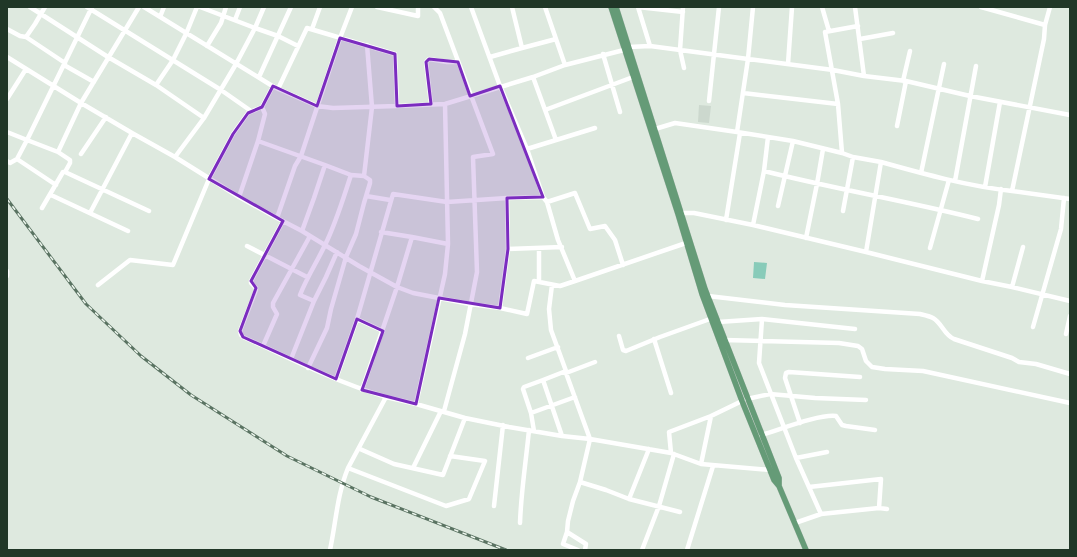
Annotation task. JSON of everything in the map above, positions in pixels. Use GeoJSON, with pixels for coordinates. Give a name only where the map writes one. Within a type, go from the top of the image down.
{"type":"FeatureCollection","features":[{"type":"Feature","properties":{"kind":"main road"},"geometry":{"type":"LineString","coordinates":[[611,7],[627,48],[655,130],[708,296],[770,470],[774,480],[780,486]]}},
{"type":"Feature","properties":{"kind":"main road"},"geometry":{"type":"LineString","coordinates":[[616,7],[633,77],[678,214],[710,319],[779,478],[780,486],[806,550]]}},
{"type":"Feature","properties":{"kind":"street"},"geometry":{"type":"LineString","coordinates":[[30,7],[108,57],[156,85],[204,118]]}},
{"type":"Feature","properties":{"kind":"street"},"geometry":{"type":"LineString","coordinates":[[26,37],[45,7]]}},
{"type":"Feature","properties":{"kind":"street"},"geometry":{"type":"LineString","coordinates":[[58,152],[81,103],[139,7]]}},
{"type":"Feature","properties":{"kind":"street"},"geometry":{"type":"LineString","coordinates":[[144,7],[275,87],[317,106],[333,108],[446,104],[603,54],[627,48],[650,46],[905,81],[970,96],[1070,115]]}},
{"type":"Feature","properties":{"kind":"street"},"geometry":{"type":"LineString","coordinates":[[160,17],[164,7]]}},
{"type":"Feature","properties":{"kind":"street"},"geometry":{"type":"LineString","coordinates":[[156,85],[173,60],[197,7]]}},
{"type":"Feature","properties":{"kind":"street"},"geometry":{"type":"LineString","coordinates":[[200,7],[278,36],[298,46]]}},
{"type":"Feature","properties":{"kind":"street"},"geometry":{"type":"LineString","coordinates":[[207,46],[221,23],[222,15],[226,7]]}},
{"type":"Feature","properties":{"kind":"street"},"geometry":{"type":"LineString","coordinates":[[235,20],[240,7]]}},
{"type":"Feature","properties":{"kind":"street"},"geometry":{"type":"LineString","coordinates":[[175,157],[204,118],[221,90],[255,28],[264,7]]}},
{"type":"Feature","properties":{"kind":"street"},"geometry":{"type":"LineString","coordinates":[[259,77],[291,7]]}},
{"type":"Feature","properties":{"kind":"street"},"geometry":{"type":"LineString","coordinates":[[312,29],[320,7]]}},
{"type":"Feature","properties":{"kind":"street"},"geometry":{"type":"LineString","coordinates":[[277,218],[295,166],[301,156],[340,38],[352,7]]}},
{"type":"Feature","properties":{"kind":"street"},"geometry":{"type":"LineString","coordinates":[[376,7],[418,16],[418,7]]}},
{"type":"Feature","properties":{"kind":"street"},"geometry":{"type":"LineString","coordinates":[[413,468],[443,411],[465,334],[477,272],[473,157],[493,154],[440,13],[434,7]]}},
{"type":"Feature","properties":{"kind":"street"},"geometry":{"type":"LineString","coordinates":[[471,7],[500,86],[527,149],[543,197],[547,202],[558,240],[575,281]]}},
{"type":"Feature","properties":{"kind":"street"},"geometry":{"type":"LineString","coordinates":[[512,7],[522,48]]}},
{"type":"Feature","properties":{"kind":"street"},"geometry":{"type":"LineString","coordinates":[[545,7],[565,65]]}},
{"type":"Feature","properties":{"kind":"street"},"geometry":{"type":"LineString","coordinates":[[650,46],[638,7],[683,9],[680,50],[684,68]]}},
{"type":"Feature","properties":{"kind":"street"},"geometry":{"type":"LineString","coordinates":[[709,101],[719,7]]}},
{"type":"Feature","properties":{"kind":"street"},"geometry":{"type":"LineString","coordinates":[[726,220],[748,59],[753,7]]}},
{"type":"Feature","properties":{"kind":"street"},"geometry":{"type":"LineString","coordinates":[[788,64],[792,7]]}},
{"type":"Feature","properties":{"kind":"street"},"geometry":{"type":"LineString","coordinates":[[822,7],[829,31]]}},
{"type":"Feature","properties":{"kind":"street"},"geometry":{"type":"LineString","coordinates":[[855,7],[864,76]]}},
{"type":"Feature","properties":{"kind":"street"},"geometry":{"type":"LineString","coordinates":[[981,7],[1046,25]]}},
{"type":"Feature","properties":{"kind":"street"},"geometry":{"type":"LineString","coordinates":[[1012,191],[1050,7]]}},
{"type":"Feature","properties":{"kind":"street"},"geometry":{"type":"LineString","coordinates":[[7,161],[10,163],[17,159],[90,8],[254,112],[263,108],[307,28],[395,54],[397,106]]}},
{"type":"Feature","properties":{"kind":"street"},"geometry":{"type":"LineString","coordinates":[[842,153],[838,104],[833,70],[825,34],[829,31],[858,26]]}},
{"type":"Feature","properties":{"kind":"street"},"geometry":{"type":"LineString","coordinates":[[7,29],[20,36],[26,37],[64,64],[94,82]]}},
{"type":"Feature","properties":{"kind":"street"},"geometry":{"type":"LineString","coordinates":[[860,38],[893,33]]}},
{"type":"Feature","properties":{"kind":"street"},"geometry":{"type":"LineString","coordinates":[[490,57],[556,39]]}},
{"type":"Feature","properties":{"kind":"street"},"geometry":{"type":"LineString","coordinates":[[364,176],[372,107],[367,45]]}},
{"type":"Feature","properties":{"kind":"street"},"geometry":{"type":"LineString","coordinates":[[897,126],[910,51]]}},
{"type":"Feature","properties":{"kind":"street"},"geometry":{"type":"LineString","coordinates":[[603,54],[620,112]]}},
{"type":"Feature","properties":{"kind":"street"},"geometry":{"type":"LineString","coordinates":[[7,57],[239,197],[302,231],[398,288],[413,293],[527,314],[533,283],[535,281],[563,286],[686,243]]}},
{"type":"Feature","properties":{"kind":"street"},"geometry":{"type":"LineString","coordinates":[[431,104],[426,62],[429,59],[458,62]]}},
{"type":"Feature","properties":{"kind":"street"},"geometry":{"type":"LineString","coordinates":[[921,173],[944,64]]}},
{"type":"Feature","properties":{"kind":"street"},"geometry":{"type":"LineString","coordinates":[[955,181],[976,66]]}},
{"type":"Feature","properties":{"kind":"street"},"geometry":{"type":"LineString","coordinates":[[7,99],[26,69]]}},
{"type":"Feature","properties":{"kind":"street"},"geometry":{"type":"LineString","coordinates":[[533,77],[556,140]]}},
{"type":"Feature","properties":{"kind":"street"},"geometry":{"type":"LineString","coordinates":[[545,110],[633,77]]}},
{"type":"Feature","properties":{"kind":"street"},"geometry":{"type":"LineString","coordinates":[[743,93],[838,104]]}},
{"type":"Feature","properties":{"kind":"street"},"geometry":{"type":"LineString","coordinates":[[985,187],[1000,102]]}},
{"type":"Feature","properties":{"kind":"street"},"geometry":{"type":"LineString","coordinates":[[416,404],[445,274],[448,244],[446,104]]}},
{"type":"Feature","properties":{"kind":"street"},"geometry":{"type":"LineString","coordinates":[[239,197],[258,141],[265,114],[263,108]]}},
{"type":"Feature","properties":{"kind":"street"},"geometry":{"type":"LineString","coordinates":[[98,285],[130,260],[173,265],[213,181],[233,134],[251,111]]}},
{"type":"Feature","properties":{"kind":"street"},"geometry":{"type":"LineString","coordinates":[[81,154],[106,117]]}},
{"type":"Feature","properties":{"kind":"street"},"geometry":{"type":"LineString","coordinates":[[655,130],[675,123],[793,141],[948,180],[1001,190],[1070,199]]}},
{"type":"Feature","properties":{"kind":"street"},"geometry":{"type":"LineString","coordinates":[[527,149],[595,128]]}},
{"type":"Feature","properties":{"kind":"street"},"geometry":{"type":"LineString","coordinates":[[7,132],[58,152],[70,160],[65,172],[42,208]]}},
{"type":"Feature","properties":{"kind":"street"},"geometry":{"type":"LineString","coordinates":[[90,213],[101,189],[132,133]]}},
{"type":"Feature","properties":{"kind":"street"},"geometry":{"type":"LineString","coordinates":[[752,225],[764,171],[768,137]]}},
{"type":"Feature","properties":{"kind":"street"},"geometry":{"type":"LineString","coordinates":[[258,141],[351,175],[364,176],[370,182],[356,234],[346,257],[327,328],[308,368]]}},
{"type":"Feature","properties":{"kind":"street"},"geometry":{"type":"LineString","coordinates":[[778,206],[793,141]]}},
{"type":"Feature","properties":{"kind":"street"},"geometry":{"type":"LineString","coordinates":[[806,238],[823,149]]}},
{"type":"Feature","properties":{"kind":"street"},"geometry":{"type":"LineString","coordinates":[[843,211],[853,157]]}},
{"type":"Feature","properties":{"kind":"street"},"geometry":{"type":"LineString","coordinates":[[17,159],[56,185]]}},
{"type":"Feature","properties":{"kind":"street"},"geometry":{"type":"LineString","coordinates":[[866,252],[881,162]]}},
{"type":"Feature","properties":{"kind":"street"},"geometry":{"type":"LineString","coordinates":[[302,231],[325,166]]}},
{"type":"Feature","properties":{"kind":"street"},"geometry":{"type":"LineString","coordinates":[[764,171],[978,219]]}},
{"type":"Feature","properties":{"kind":"street"},"geometry":{"type":"LineString","coordinates":[[65,172],[149,211]]}},
{"type":"Feature","properties":{"kind":"street"},"geometry":{"type":"LineString","coordinates":[[314,301],[300,295],[307,277],[325,245],[334,225],[351,175]]}},
{"type":"Feature","properties":{"kind":"street"},"geometry":{"type":"LineString","coordinates":[[930,248],[948,180]]}},
{"type":"Feature","properties":{"kind":"street"},"geometry":{"type":"LineString","coordinates":[[982,281],[1001,190]]}},
{"type":"Feature","properties":{"kind":"street"},"geometry":{"type":"LineString","coordinates":[[336,379],[357,319],[390,200],[393,194],[396,193],[447,202],[543,197]]}},
{"type":"Feature","properties":{"kind":"street"},"geometry":{"type":"LineString","coordinates":[[547,202],[575,193],[590,229],[605,226],[615,240],[623,264]]}},
{"type":"Feature","properties":{"kind":"street"},"geometry":{"type":"LineString","coordinates":[[51,195],[128,231]]}},
{"type":"Feature","properties":{"kind":"street"},"geometry":{"type":"LineString","coordinates":[[366,196],[390,200]]}},
{"type":"Feature","properties":{"kind":"street"},"geometry":{"type":"LineString","coordinates":[[500,308],[508,249],[507,198]]}},
{"type":"Feature","properties":{"kind":"street"},"geometry":{"type":"LineString","coordinates":[[1033,327],[1061,229],[1064,198]]}},
{"type":"Feature","properties":{"kind":"street"},"geometry":{"type":"LineString","coordinates":[[682,213],[694,213],[752,225],[1070,301]]}},
{"type":"Feature","properties":{"kind":"street"},"geometry":{"type":"LineString","coordinates":[[283,221],[251,281],[256,290],[240,332],[243,337],[308,368],[362,390],[386,398],[416,404],[465,418],[532,431],[649,449],[673,454],[701,464],[770,470]]}},
{"type":"Feature","properties":{"kind":"street"},"geometry":{"type":"LineString","coordinates":[[382,232],[448,244]]}},
{"type":"Feature","properties":{"kind":"street"},"geometry":{"type":"LineString","coordinates":[[263,346],[277,314],[273,307],[273,303],[310,236]]}},
{"type":"Feature","properties":{"kind":"street"},"geometry":{"type":"LineString","coordinates":[[362,390],[398,288],[412,238]]}},
{"type":"Feature","properties":{"kind":"street"},"geometry":{"type":"LineString","coordinates":[[247,246],[307,277]]}},
{"type":"Feature","properties":{"kind":"street"},"geometry":{"type":"LineString","coordinates":[[508,249],[562,247]]}},
{"type":"Feature","properties":{"kind":"street"},"geometry":{"type":"LineString","coordinates":[[1012,287],[1023,247]]}},
{"type":"Feature","properties":{"kind":"street"},"geometry":{"type":"LineString","coordinates":[[539,248],[539,282]]}},
{"type":"Feature","properties":{"kind":"street"},"geometry":{"type":"LineString","coordinates":[[291,360],[314,301],[337,252]]}},
{"type":"Feature","properties":{"kind":"street"},"geometry":{"type":"LineString","coordinates":[[7,271],[7,276]]}},
{"type":"Feature","properties":{"kind":"street"},"geometry":{"type":"LineString","coordinates":[[520,523],[521,496],[532,431],[531,413],[523,389],[524,387],[566,371],[551,330],[549,319],[552,285]]}},
{"type":"Feature","properties":{"kind":"street"},"geometry":{"type":"LineString","coordinates":[[708,296],[785,305],[920,314],[935,320],[947,335],[954,339],[1012,358],[1019,362],[1036,364],[1070,374]]}},
{"type":"Feature","properties":{"kind":"street"},"geometry":{"type":"LineString","coordinates":[[1066,334],[1070,316]]}},
{"type":"Feature","properties":{"kind":"street"},"geometry":{"type":"LineString","coordinates":[[357,319],[383,331]]}},
{"type":"Feature","properties":{"kind":"street"},"geometry":{"type":"LineString","coordinates":[[618,336],[624,351],[710,319]]}},
{"type":"Feature","properties":{"kind":"street"},"geometry":{"type":"LineString","coordinates":[[762,319],[759,363],[796,458],[821,514]]}},
{"type":"Feature","properties":{"kind":"street"},"geometry":{"type":"LineString","coordinates":[[718,322],[762,319],[855,329]]}},
{"type":"Feature","properties":{"kind":"street"},"geometry":{"type":"LineString","coordinates":[[654,339],[671,393]]}},
{"type":"Feature","properties":{"kind":"street"},"geometry":{"type":"LineString","coordinates":[[724,340],[858,346],[862,348],[866,361],[872,367],[923,371],[1070,403]]}},
{"type":"Feature","properties":{"kind":"street"},"geometry":{"type":"LineString","coordinates":[[528,358],[558,347]]}},
{"type":"Feature","properties":{"kind":"street"},"geometry":{"type":"LineString","coordinates":[[578,550],[563,544],[590,439],[566,373],[595,362]]}},
{"type":"Feature","properties":{"kind":"street"},"geometry":{"type":"LineString","coordinates":[[800,423],[790,396],[785,378],[786,373],[860,377]]}},
{"type":"Feature","properties":{"kind":"street"},"geometry":{"type":"LineString","coordinates":[[543,380],[562,436]]}},
{"type":"Feature","properties":{"kind":"street"},"geometry":{"type":"LineString","coordinates":[[642,550],[659,506],[673,454],[669,432],[711,416],[745,400],[770,394],[866,400]]}},
{"type":"Feature","properties":{"kind":"street"},"geometry":{"type":"LineString","coordinates":[[531,413],[575,397]]}},
{"type":"Feature","properties":{"kind":"street"},"geometry":{"type":"LineString","coordinates":[[330,550],[342,483],[348,468],[360,449],[386,398]]}},
{"type":"Feature","properties":{"kind":"street"},"geometry":{"type":"LineString","coordinates":[[701,464],[711,416]]}},
{"type":"Feature","properties":{"kind":"street"},"geometry":{"type":"LineString","coordinates":[[761,435],[800,423],[830,416],[836,416],[842,425],[876,430]]}},
{"type":"Feature","properties":{"kind":"street"},"geometry":{"type":"LineString","coordinates":[[360,449],[394,464],[443,475],[465,418]]}},
{"type":"Feature","properties":{"kind":"street"},"geometry":{"type":"LineString","coordinates":[[494,506],[503,425]]}},
{"type":"Feature","properties":{"kind":"street"},"geometry":{"type":"LineString","coordinates":[[629,499],[649,449]]}},
{"type":"Feature","properties":{"kind":"street"},"geometry":{"type":"LineString","coordinates":[[796,458],[827,452]]}},
{"type":"Feature","properties":{"kind":"street"},"geometry":{"type":"LineString","coordinates":[[348,468],[446,506],[469,498],[486,461],[450,456]]}},
{"type":"Feature","properties":{"kind":"street"},"geometry":{"type":"LineString","coordinates":[[687,550],[713,466]]}},
{"type":"Feature","properties":{"kind":"street"},"geometry":{"type":"LineString","coordinates":[[809,487],[881,479],[879,508]]}},
{"type":"Feature","properties":{"kind":"street"},"geometry":{"type":"LineString","coordinates":[[580,482],[629,499],[680,512]]}},
{"type":"Feature","properties":{"kind":"street"},"geometry":{"type":"LineString","coordinates":[[795,523],[821,514],[879,508],[887,509]]}},
{"type":"Feature","properties":{"kind":"street"},"geometry":{"type":"LineString","coordinates":[[567,532],[586,544],[585,550]]}},
{"type":"Feature","properties":{"kind":"highlighted area"},"geometry":{"type":"Polygon","coordinates":[[[340,38],[395,54],[397,106],[431,104],[426,62],[429,59],[458,62],[470,96],[500,86],[543,197],[507,198],[508,249],[500,308],[439,298],[416,404],[362,390],[383,331],[357,319],[336,379],[243,337],[240,331],[256,288],[251,281],[283,221],[209,179],[233,134],[248,113],[262,107],[273,86],[317,106],[340,38]]]}},
{"type":"Feature","properties":{"kind":"shaded area"},"geometry":{"type":"Polygon","coordinates":[[[699,105],[711,106],[709,123],[698,122],[699,105]]]}},
{"type":"Feature","properties":{"kind":"shaded area"},"geometry":{"type":"Polygon","coordinates":[[[754,262],[767,263],[765,279],[753,278],[754,262]]]}},
{"type":"Feature","properties":{"kind":"railway"},"geometry":{"type":"LineString","coordinates":[[7,199],[86,304],[141,356],[191,395],[287,456],[371,497],[506,550]]}}]}
